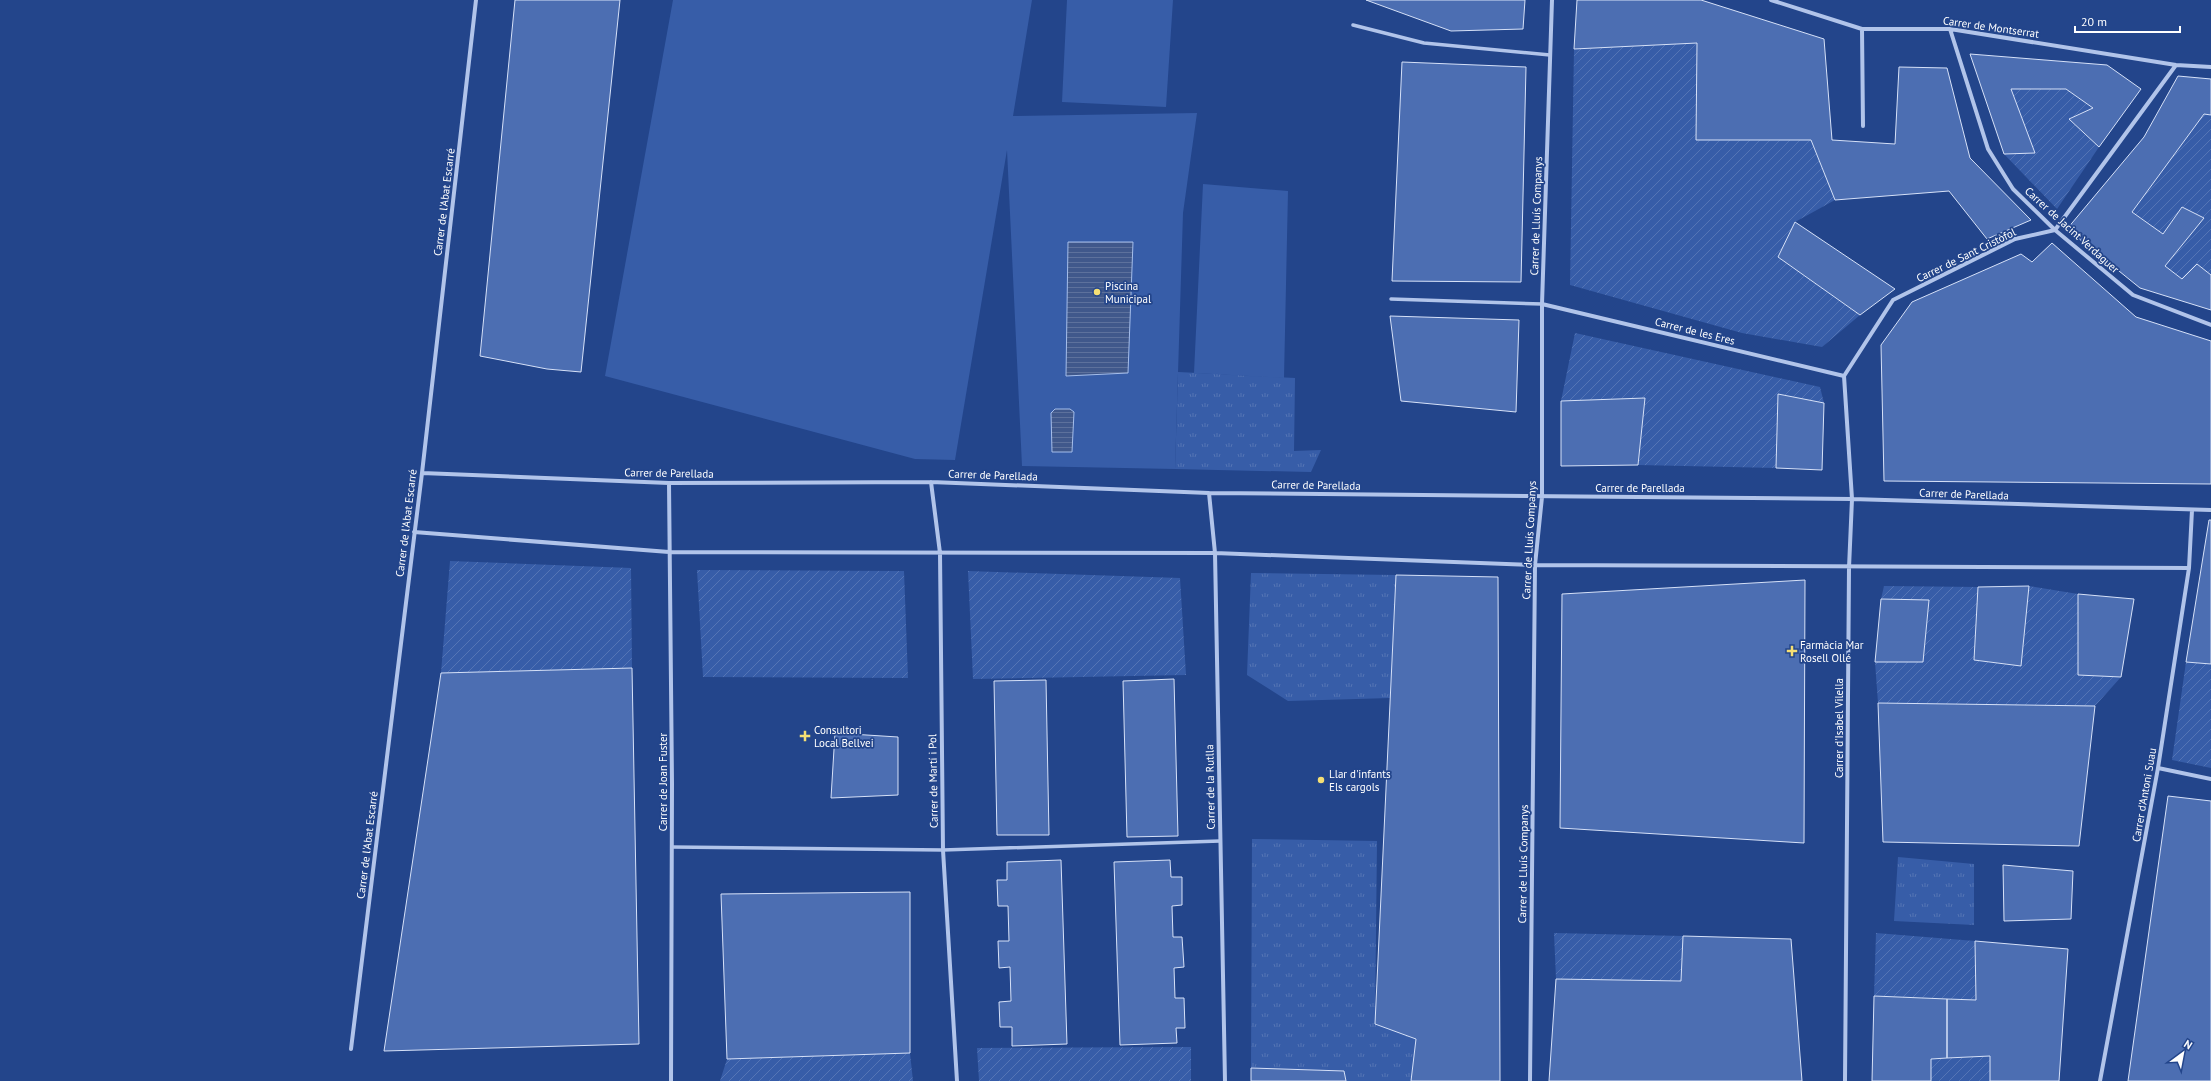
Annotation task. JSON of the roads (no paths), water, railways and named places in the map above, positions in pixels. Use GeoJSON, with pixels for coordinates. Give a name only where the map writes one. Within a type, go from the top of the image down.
{"type":"FeatureCollection","features":[{"type":"Feature","properties":{"kind":"street","name":"Carrer de l'Abat Escarré"},"geometry":{"type":"LineString","coordinates":[[351,1049],[422,473],[476,0]]}},
{"type":"Feature","properties":{"kind":"street","name":"Carrer de Lluís Companys"},"geometry":{"type":"LineString","coordinates":[[1530,1081],[1535,565],[1542,496],[1542,304],[1552,0]]}},
{"type":"Feature","properties":{"kind":"street","name":"Carrer de Montserrat"},"geometry":{"type":"LineString","coordinates":[[1771,0],[1862,29],[1950,29],[2176,65],[2211,67]]}},
{"type":"Feature","properties":{"kind":"street"},"geometry":{"type":"LineString","coordinates":[[1353,25],[1424,44],[1550,55]]}},
{"type":"Feature","properties":{"kind":"street"},"geometry":{"type":"LineString","coordinates":[[1862,29],[1863,126]]}},
{"type":"Feature","properties":{"kind":"street","name":"Carrer de Jacint Verdaguer"},"geometry":{"type":"LineString","coordinates":[[1950,29],[1988,150],[2013,189],[2055,230],[2132,295],[2211,325]]}},
{"type":"Feature","properties":{"kind":"street"},"geometry":{"type":"LineString","coordinates":[[2055,230],[2176,65]]}},
{"type":"Feature","properties":{"kind":"street","name":"Carrer de Sant Cristòfol"},"geometry":{"type":"LineString","coordinates":[[1844,376],[1893,300],[2014,239],[2055,230]]}},
{"type":"Feature","properties":{"kind":"street"},"geometry":{"type":"LineString","coordinates":[[1391,299],[1542,304]]}},
{"type":"Feature","properties":{"kind":"street","name":"Carrer de les Eres"},"geometry":{"type":"LineString","coordinates":[[1542,304],[1844,376]]}},
{"type":"Feature","properties":{"kind":"street","name":"Carrer d'Isabel Vilella"},"geometry":{"type":"LineString","coordinates":[[1844,376],[1852,499],[1849,568],[1846,1081]]}},
{"type":"Feature","properties":{"kind":"street","name":"Carrer de Parellada"},"geometry":{"type":"LineString","coordinates":[[422,473],[669,483],[931,482],[1209,493],[1852,499],[2211,510]]}},
{"type":"Feature","properties":{"kind":"street","name":"Carrer de Martí i Pol"},"geometry":{"type":"LineString","coordinates":[[931,482],[940,553],[942,850],[957,1081]]}},
{"type":"Feature","properties":{"kind":"street","name":"Carrer de Joan Fuster"},"geometry":{"type":"LineString","coordinates":[[669,483],[672,848],[671,1081]]}},
{"type":"Feature","properties":{"kind":"street","name":"Carrer de la Rutlla"},"geometry":{"type":"LineString","coordinates":[[1209,493],[1215,553],[1225,1081]]}},
{"type":"Feature","properties":{"kind":"street","name":"Carrer d'Antoni Suau"},"geometry":{"type":"LineString","coordinates":[[2100,1081],[2158,768],[2189,568],[2192,510]]}},
{"type":"Feature","properties":{"kind":"street"},"geometry":{"type":"LineString","coordinates":[[414,532],[669,552],[1215,553],[1535,565],[1849,568],[2189,568]]}},
{"type":"Feature","properties":{"kind":"street"},"geometry":{"type":"LineString","coordinates":[[2158,768],[2211,779]]}},
{"type":"Feature","properties":{"kind":"street"},"geometry":{"type":"LineString","coordinates":[[672,848],[942,850],[1220,841]]}},
{"type":"Feature","properties":{"kind":"place","name":"Piscina Municipal"},"geometry":{"type":"Point","coordinates":[1097,292]}},
{"type":"Feature","properties":{"kind":"place","name":"Farmàcia Mar Rosell Ollé"},"geometry":{"type":"Point","coordinates":[1792,651]}},
{"type":"Feature","properties":{"kind":"place","name":"Consultori Local Bellvei"},"geometry":{"type":"Point","coordinates":[805,736]}},
{"type":"Feature","properties":{"kind":"place","name":"Llar d'infants Els cargols"},"geometry":{"type":"Point","coordinates":[1321,780]}}]}
